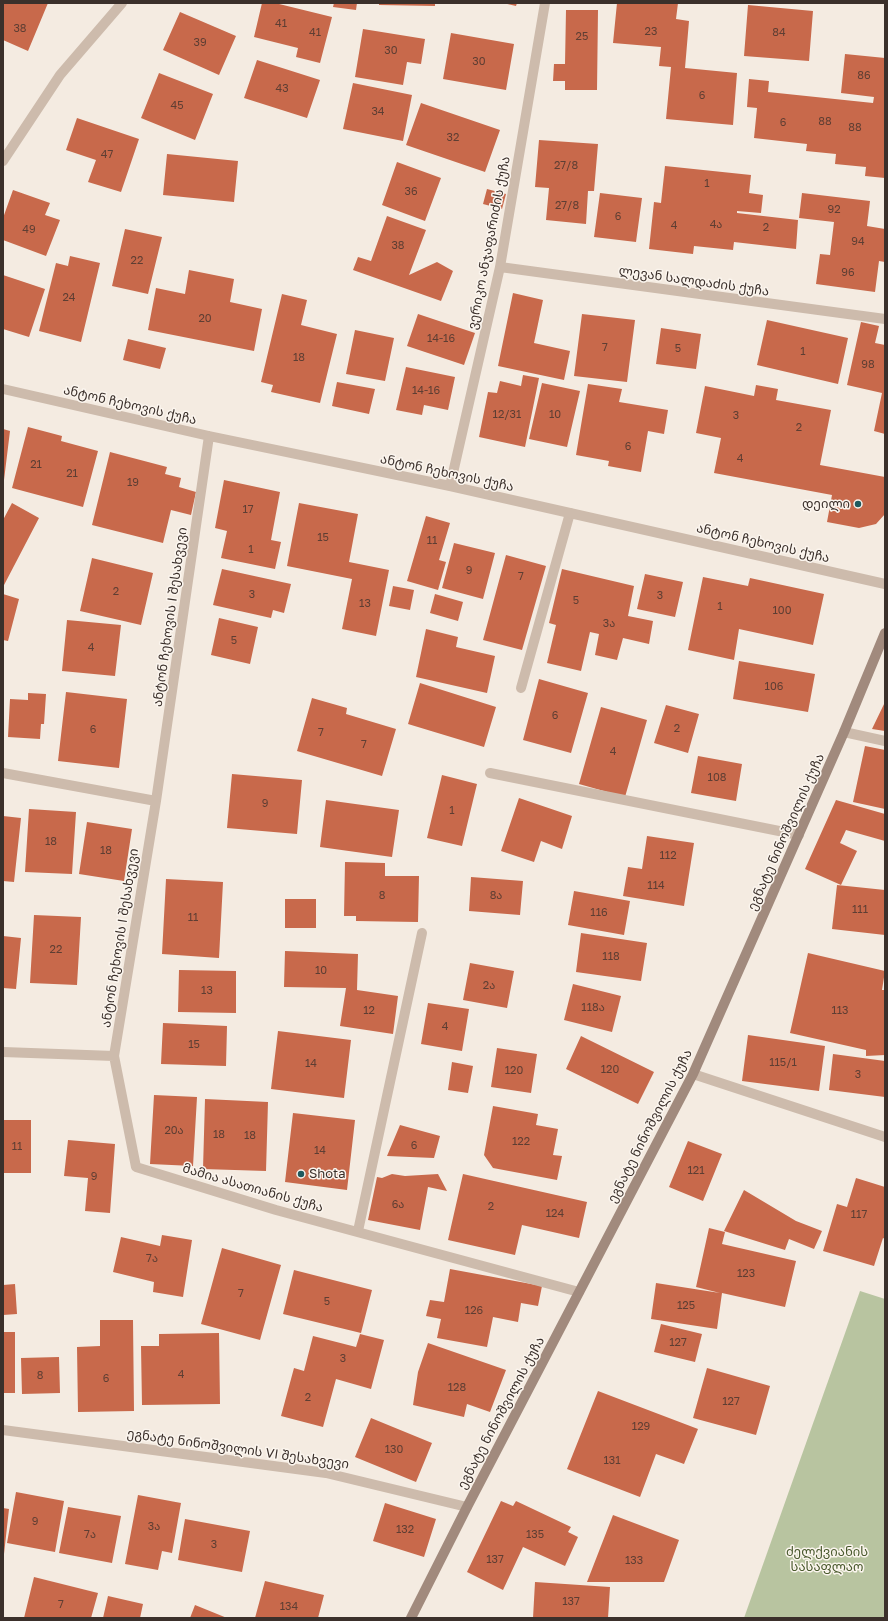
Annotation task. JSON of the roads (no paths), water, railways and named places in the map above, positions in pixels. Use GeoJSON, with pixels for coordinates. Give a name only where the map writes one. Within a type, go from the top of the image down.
{"type":"FeatureCollection","features":[{"type":"Feature","properties":{"kind":"main road","name":"ეგნატე ნინოშვილის ქუჩა"},"geometry":{"type":"LineString","coordinates":[[411,1618],[467,1506],[693,1074],[844,732],[885,633]]}},
{"type":"Feature","properties":{"kind":"street"},"geometry":{"type":"LineString","coordinates":[[3,161],[60,75],[122,3]]}},
{"type":"Feature","properties":{"kind":"street","name":"ვერიკო ანჯაფარიძის ქუჩა"},"geometry":{"type":"LineString","coordinates":[[450,486],[500,267],[545,3]]}},
{"type":"Feature","properties":{"kind":"street","name":"ლევან სალდაძის ქუჩა"},"geometry":{"type":"LineString","coordinates":[[500,267],[885,319]]}},
{"type":"Feature","properties":{"kind":"street","name":"ანტონ ჩეხოვის ქუჩა"},"geometry":{"type":"LineString","coordinates":[[3,388],[209,436],[450,486],[885,584]]}},
{"type":"Feature","properties":{"kind":"street","name":"ანტონ ჩეხოვის I შესახვევი"},"geometry":{"type":"LineString","coordinates":[[114,1056],[156,801],[209,436]]}},
{"type":"Feature","properties":{"kind":"street"},"geometry":{"type":"LineString","coordinates":[[521,688],[570,513]]}},
{"type":"Feature","properties":{"kind":"street"},"geometry":{"type":"LineString","coordinates":[[844,732],[885,741]]}},
{"type":"Feature","properties":{"kind":"street"},"geometry":{"type":"LineString","coordinates":[[490,772],[799,835]]}},
{"type":"Feature","properties":{"kind":"street"},"geometry":{"type":"LineString","coordinates":[[3,773],[156,801]]}},
{"type":"Feature","properties":{"kind":"street"},"geometry":{"type":"LineString","coordinates":[[358,1231],[422,933]]}},
{"type":"Feature","properties":{"kind":"street"},"geometry":{"type":"LineString","coordinates":[[3,1052],[114,1056]]}},
{"type":"Feature","properties":{"kind":"street","name":"მამია ასათიანის ქუჩა"},"geometry":{"type":"LineString","coordinates":[[114,1056],[136,1167],[276,1210],[579,1292]]}},
{"type":"Feature","properties":{"kind":"street"},"geometry":{"type":"LineString","coordinates":[[693,1074],[885,1137]]}},
{"type":"Feature","properties":{"kind":"street","name":"ეგნატე ნინოშვილის VI შესახვევი"},"geometry":{"type":"LineString","coordinates":[[3,1430],[326,1472],[467,1506]]}},
{"type":"Feature","properties":{"kind":"place","name":"დეილი"},"geometry":{"type":"Point","coordinates":[858,504]}},
{"type":"Feature","properties":{"kind":"place","name":"Shota"},"geometry":{"type":"Point","coordinates":[301,1174]}},
{"type":"Feature","properties":{"kind":"park label","name":"ძელქვიანის სასაფლაო"},"geometry":{"type":"Point","coordinates":[827,1560]}}]}
